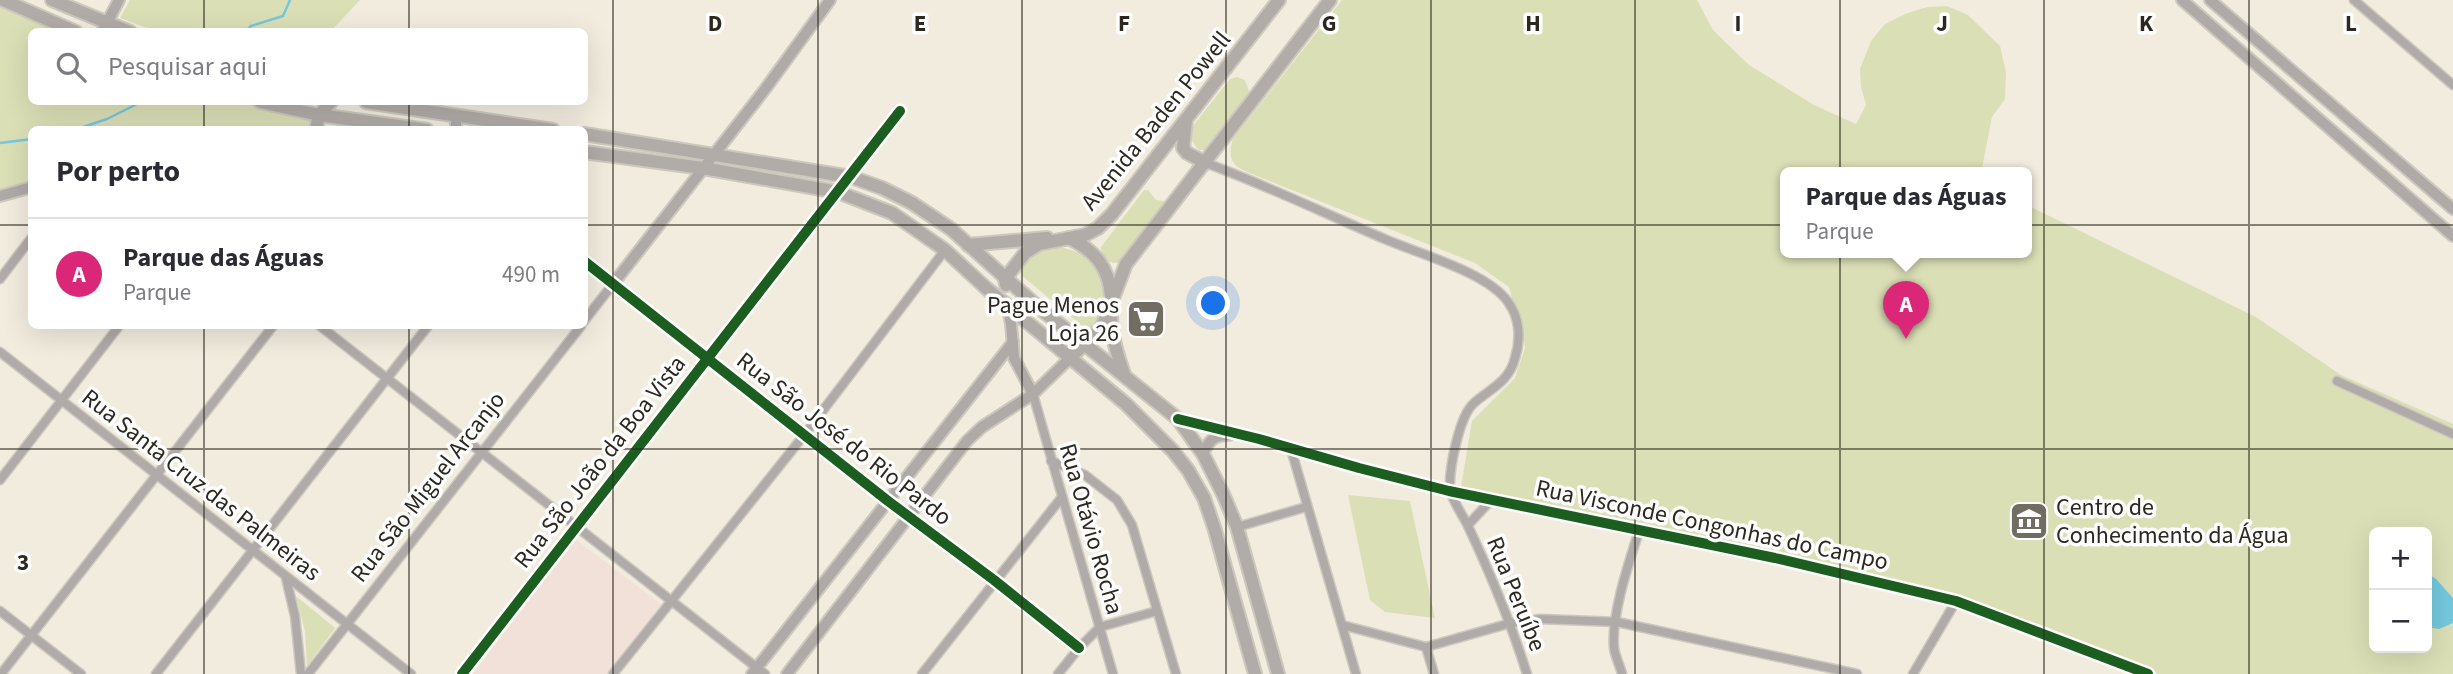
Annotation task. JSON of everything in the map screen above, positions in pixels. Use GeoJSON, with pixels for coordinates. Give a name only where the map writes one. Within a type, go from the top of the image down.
{"type":"FeatureCollection","features":[{"type":"Feature","properties":{"kind":"main road"},"geometry":{"type":"LineString","coordinates":[[3,0],[67,28]]}},
{"type":"Feature","properties":{"kind":"main road"},"geometry":{"type":"LineString","coordinates":[[52,0],[104,26]]}},
{"type":"Feature","properties":{"kind":"main road","name":"Avenida Baden Powell"},"geometry":{"type":"LineString","coordinates":[[1005,279],[1025,253],[1039,244],[1085,235],[1098,228],[1112,214],[1279,0]]}},
{"type":"Feature","properties":{"kind":"main road"},"geometry":{"type":"LineString","coordinates":[[1070,358],[1102,327],[1126,264],[1330,0]]}},
{"type":"Feature","properties":{"kind":"main road"},"geometry":{"type":"LineString","coordinates":[[274,105],[319,115],[405,126]]}},
{"type":"Feature","properties":{"kind":"main road"},"geometry":{"type":"LineString","coordinates":[[317,126],[319,115],[328,105]]}},
{"type":"Feature","properties":{"kind":"main road"},"geometry":{"type":"LineString","coordinates":[[385,105],[525,126]]}},
{"type":"Feature","properties":{"kind":"main road"},"geometry":{"type":"LineString","coordinates":[[1187,116],[1183,148],[1206,163]]}},
{"type":"Feature","properties":{"kind":"main road"},"geometry":{"type":"LineString","coordinates":[[588,135],[851,177],[912,203],[951,229],[1005,279],[1178,419],[1203,454],[1237,527],[1278,674]]}},
{"type":"Feature","properties":{"kind":"main road"},"geometry":{"type":"LineString","coordinates":[[588,153],[703,168],[838,192],[892,213],[945,250],[1143,420],[1188,470],[1204,498],[1255,674]]}},
{"type":"Feature","properties":{"kind":"main road"},"geometry":{"type":"LineString","coordinates":[[968,245],[1069,237],[1087,248],[1101,262],[1110,282],[1111,328],[1124,375]]}},
{"type":"Feature","properties":{"kind":"main road"},"geometry":{"type":"LineString","coordinates":[[1005,279],[1007,304]]}},
{"type":"Feature","properties":{"kind":"main road"},"geometry":{"type":"LineString","coordinates":[[1228,575],[1238,578],[1248,572]]}},
{"type":"Feature","properties":{"kind":"main road"},"geometry":{"type":"LineString","coordinates":[[1236,604],[1245,598],[1256,599]]}},
{"type":"Feature","properties":{"kind":"street"},"geometry":{"type":"LineString","coordinates":[[104,26],[119,0]]}},
{"type":"Feature","properties":{"kind":"street"},"geometry":{"type":"LineString","coordinates":[[588,315],[766,88],[830,0]]}},
{"type":"Feature","properties":{"kind":"street"},"geometry":{"type":"LineString","coordinates":[[2182,0],[2453,236]]}},
{"type":"Feature","properties":{"kind":"street"},"geometry":{"type":"LineString","coordinates":[[2210,0],[2453,209]]}},
{"type":"Feature","properties":{"kind":"street"},"geometry":{"type":"LineString","coordinates":[[2354,0],[2453,85]]}},
{"type":"Feature","properties":{"kind":"street","name":"Rua São João da Boa Vista"},"geometry":{"type":"LineString","coordinates":[[462,674],[900,111]]}},
{"type":"Feature","properties":{"kind":"street"},"geometry":{"type":"LineString","coordinates":[[456,116],[456,126]]}},
{"type":"Feature","properties":{"kind":"street"},"geometry":{"type":"LineString","coordinates":[[1206,163],[1268,186],[1477,277],[1508,301],[1517,318],[1519,344],[1514,361],[1505,379],[1467,410],[1460,424],[1449,491]]}},
{"type":"Feature","properties":{"kind":"street"},"geometry":{"type":"LineString","coordinates":[[0,196],[28,188]]}},
{"type":"Feature","properties":{"kind":"street"},"geometry":{"type":"LineString","coordinates":[[0,279],[28,242]]}},
{"type":"Feature","properties":{"kind":"street"},"geometry":{"type":"LineString","coordinates":[[613,674],[805,434],[945,250]]}},
{"type":"Feature","properties":{"kind":"street","name":"Rua São José do Rio Pardo"},"geometry":{"type":"LineString","coordinates":[[588,264],[1079,648]]}},
{"type":"Feature","properties":{"kind":"street"},"geometry":{"type":"LineString","coordinates":[[1007,304],[1017,365],[1033,394]]}},
{"type":"Feature","properties":{"kind":"street"},"geometry":{"type":"LineString","coordinates":[[0,480],[117,329]]}},
{"type":"Feature","properties":{"kind":"street"},"geometry":{"type":"LineString","coordinates":[[1,674],[271,329]]}},
{"type":"Feature","properties":{"kind":"street"},"geometry":{"type":"LineString","coordinates":[[324,329],[758,672],[1013,342]]}},
{"type":"Feature","properties":{"kind":"street"},"geometry":{"type":"LineString","coordinates":[[156,674],[426,329]]}},
{"type":"Feature","properties":{"kind":"street","name":"Rua São Miguel Arcanjo"},"geometry":{"type":"LineString","coordinates":[[308,674],[579,329]]}},
{"type":"Feature","properties":{"kind":"street","name":"Rua Santa Cruz das Palmeiras"},"geometry":{"type":"LineString","coordinates":[[0,352],[411,674]]}},
{"type":"Feature","properties":{"kind":"street"},"geometry":{"type":"LineString","coordinates":[[787,674],[967,441],[982,427],[1033,394],[1070,358]]}},
{"type":"Feature","properties":{"kind":"street"},"geometry":{"type":"LineString","coordinates":[[2337,381],[2453,434]]}},
{"type":"Feature","properties":{"kind":"street","name":"Rua Otávio Rocha"},"geometry":{"type":"LineString","coordinates":[[1033,394],[1113,674]]}},
{"type":"Feature","properties":{"kind":"street","name":"Rua Visconde Congonhas do Campo"},"geometry":{"type":"LineString","coordinates":[[1178,419],[1449,491],[1775,558],[1956,601],[2131,671],[2148,674]]}},
{"type":"Feature","properties":{"kind":"street","name":"Rua Visconde Congonhas do Campo"},"geometry":{"type":"LineString","coordinates":[[1203,454],[1211,439],[1218,435],[1259,439]]}},
{"type":"Feature","properties":{"kind":"street"},"geometry":{"type":"LineString","coordinates":[[1291,449],[1356,674]]}},
{"type":"Feature","properties":{"kind":"street"},"geometry":{"type":"LineString","coordinates":[[1051,461],[1085,475],[1117,500],[1132,525],[1176,674]]}},
{"type":"Feature","properties":{"kind":"street","name":"Rua Peruíbe"},"geometry":{"type":"LineString","coordinates":[[1449,491],[1468,525],[1511,623],[1527,674]]}},
{"type":"Feature","properties":{"kind":"street"},"geometry":{"type":"LineString","coordinates":[[922,674],[1062,497]]}},
{"type":"Feature","properties":{"kind":"street"},"geometry":{"type":"LineString","coordinates":[[1468,525],[1492,499]]}},
{"type":"Feature","properties":{"kind":"street"},"geometry":{"type":"LineString","coordinates":[[1237,527],[1306,508]]}},
{"type":"Feature","properties":{"kind":"street"},"geometry":{"type":"LineString","coordinates":[[1622,674],[1614,648],[1617,622],[1624,580],[1639,531]]}},
{"type":"Feature","properties":{"kind":"street"},"geometry":{"type":"LineString","coordinates":[[286,578],[295,616],[301,674]]}},
{"type":"Feature","properties":{"kind":"street"},"geometry":{"type":"LineString","coordinates":[[1913,674],[1956,601]]}},
{"type":"Feature","properties":{"kind":"street"},"geometry":{"type":"LineString","coordinates":[[0,611],[81,674]]}},
{"type":"Feature","properties":{"kind":"street"},"geometry":{"type":"LineString","coordinates":[[1058,674],[1100,627],[1157,611]]}},
{"type":"Feature","properties":{"kind":"street"},"geometry":{"type":"LineString","coordinates":[[1342,625],[1426,647],[1511,623],[1540,619],[1617,622],[1821,670],[1857,674]]}},
{"type":"Feature","properties":{"kind":"street"},"geometry":{"type":"LineString","coordinates":[[1426,647],[1434,674]]}},
{"type":"Feature","properties":{"kind":"shaded area"},"geometry":{"type":"Polygon","coordinates":[[[575,539],[661,604],[608,674],[473,674],[575,539]]]}},
{"type":"Feature","properties":{"kind":"green space"},"geometry":{"type":"Polygon","coordinates":[[[130,0],[360,0],[334,28],[148,28],[120,18],[130,0]]]}},
{"type":"Feature","properties":{"kind":"green space"},"geometry":{"type":"Polygon","coordinates":[[[1342,0],[1697,0],[1713,30],[1749,65],[1814,105],[1856,124],[1866,105],[1860,69],[1871,41],[1885,24],[1905,14],[1927,7],[1947,6],[1968,15],[2000,46],[2006,72],[2005,99],[1992,117],[1982,167],[1780,167],[1780,258],[2032,258],[2032,207],[2256,317],[2341,375],[2453,424],[2453,674],[2158,674],[1963,598],[1461,487],[1472,421],[1515,378],[1525,348],[1521,318],[1509,287],[1475,263],[1242,169],[1234,163],[1231,155],[1233,139],[1342,0]]]}},
{"type":"Feature","properties":{"kind":"green space"},"geometry":{"type":"Polygon","coordinates":[[[0,5],[54,28],[28,28],[28,105],[259,105],[314,118],[313,126],[28,126],[28,185],[0,194],[0,5]]]}},
{"type":"Feature","properties":{"kind":"green space"},"geometry":{"type":"Polygon","coordinates":[[[1237,77],[1245,80],[1249,91],[1245,103],[1207,150],[1199,150],[1191,139],[1192,127],[1230,79],[1237,77]]]}},
{"type":"Feature","properties":{"kind":"green space"},"geometry":{"type":"Polygon","coordinates":[[[1144,190],[1148,190],[1156,200],[1170,202],[1122,262],[1107,260],[1101,247],[1144,190]]]}},
{"type":"Feature","properties":{"kind":"green space"},"geometry":{"type":"Polygon","coordinates":[[[1057,247],[1086,257],[1101,277],[1103,303],[1091,330],[1087,330],[1020,274],[1030,258],[1057,247]]]}},
{"type":"Feature","properties":{"kind":"green space"},"geometry":{"type":"Polygon","coordinates":[[[1348,495],[1410,501],[1435,618],[1385,612],[1370,600],[1348,495]]]}},
{"type":"Feature","properties":{"kind":"green space"},"geometry":{"type":"Polygon","coordinates":[[[296,596],[335,628],[307,666],[305,631],[296,596]]]}},
{"type":"Feature","properties":{"kind":"water"},"geometry":{"type":"Polygon","coordinates":[[[2432,576],[2453,598],[2453,623],[2439,629],[2432,628],[2432,576]]]}},
{"type":"Feature","properties":{"kind":"waterway"},"geometry":{"type":"LineString","coordinates":[[249,28],[283,16],[290,0]]}},
{"type":"Feature","properties":{"kind":"waterway"},"geometry":{"type":"LineString","coordinates":[[86,126],[135,105]]}},
{"type":"Feature","properties":{"kind":"waterway"},"geometry":{"type":"LineString","coordinates":[[0,143],[28,140]]}},
{"type":"Feature","properties":{"kind":"cycle path"},"geometry":{"type":"LineString","coordinates":[[462,674],[900,111]]}},
{"type":"Feature","properties":{"kind":"cycle path"},"geometry":{"type":"LineString","coordinates":[[588,264],[1079,648]]}},
{"type":"Feature","properties":{"kind":"cycle path"},"geometry":{"type":"LineString","coordinates":[[1178,419],[1449,491],[1775,558],[1956,601],[2148,674]]}},
{"type":"Feature","properties":{"kind":"place","name":"Pague Menos Loja 26"},"geometry":{"type":"Point","coordinates":[1146,319]}},
{"type":"Feature","properties":{"kind":"place","name":"Parque das Águas"},"geometry":{"type":"Point","coordinates":[1906,339]}},
{"type":"Feature","properties":{"kind":"place","name":"Centro de Conhecimento da Água"},"geometry":{"type":"Point","coordinates":[2029,521]}}]}
